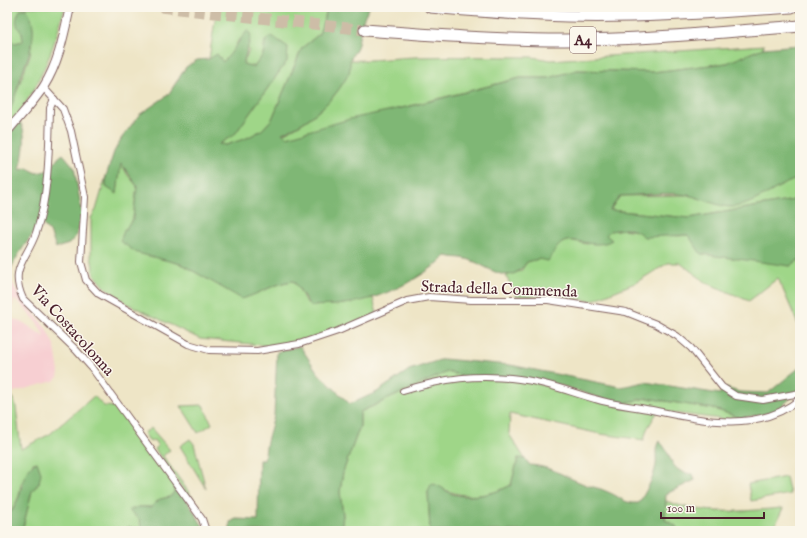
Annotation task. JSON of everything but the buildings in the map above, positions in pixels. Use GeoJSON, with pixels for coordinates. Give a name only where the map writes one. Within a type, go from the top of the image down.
{"type":"FeatureCollection","features":[{"type":"Feature","properties":{"kind":"highway","name":"A4"},"geometry":{"type":"LineString","coordinates":[[430,7],[518,14],[620,16],[792,7]]}},
{"type":"Feature","properties":{"kind":"highway","name":"A4"},"geometry":{"type":"LineString","coordinates":[[365,30],[445,36],[564,40],[619,39],[800,26]]}},
{"type":"Feature","properties":{"kind":"main road"},"geometry":{"type":"LineString","coordinates":[[7,132],[43,87],[59,54],[70,7]]}},
{"type":"Feature","properties":{"kind":"street","name":"Strada della Commenda"},"geometry":{"type":"LineString","coordinates":[[43,87],[67,116],[85,197],[81,262],[86,280],[99,294],[188,344],[209,350],[257,351],[299,344],[338,331],[407,301],[429,297],[471,300],[548,300],[626,312],[656,324],[677,336],[687,344],[722,387],[736,396],[763,400],[800,393]]}},
{"type":"Feature","properties":{"kind":"street","name":"Via Costacolonna"},"geometry":{"type":"LineString","coordinates":[[54,99],[50,108],[43,205],[35,234],[17,274],[18,288],[22,299],[91,367],[202,519],[206,531]]}},
{"type":"Feature","properties":{"kind":"street"},"geometry":{"type":"LineString","coordinates":[[403,391],[467,376],[520,379],[557,386],[613,404],[641,408],[691,419],[747,421],[771,416],[789,408],[800,399]]}},
{"type":"Feature","properties":{"kind":"shaded area"},"geometry":{"type":"Polygon","coordinates":[[[9,277],[17,292],[46,328],[55,347],[59,372],[58,377],[54,381],[10,393],[7,384],[7,317],[24,323],[45,337],[36,321],[19,302],[14,300],[11,310],[7,309],[7,281],[9,277]]]}},
{"type":"Feature","properties":{"kind":"green space"},"geometry":{"type":"Polygon","coordinates":[[[7,7],[65,7],[50,55],[36,86],[18,114],[7,127],[7,118],[30,55],[33,27],[22,33],[23,41],[15,43],[7,39],[7,7]]]}},
{"type":"Feature","properties":{"kind":"green space"},"geometry":{"type":"Polygon","coordinates":[[[217,7],[310,7],[318,9],[318,7],[328,7],[319,34],[302,48],[272,119],[262,130],[247,138],[226,145],[219,144],[235,134],[287,61],[265,41],[263,55],[254,67],[243,64],[249,50],[239,39],[231,55],[223,62],[209,59],[217,7]]]}},
{"type":"Feature","properties":{"kind":"green space"},"geometry":{"type":"Polygon","coordinates":[[[328,7],[370,7],[363,20],[357,46],[350,60],[349,73],[343,83],[337,92],[321,109],[302,123],[282,133],[287,137],[350,119],[411,106],[520,78],[549,78],[577,70],[653,72],[727,63],[763,48],[800,45],[800,178],[783,185],[756,200],[738,206],[729,207],[714,204],[688,195],[663,194],[620,196],[610,210],[689,218],[800,199],[800,259],[790,266],[701,254],[688,235],[644,237],[636,231],[624,229],[610,231],[606,235],[612,240],[605,243],[591,244],[567,241],[562,243],[558,246],[548,261],[538,259],[527,262],[514,274],[500,274],[467,259],[446,256],[436,265],[412,281],[385,293],[357,302],[336,305],[310,306],[294,281],[275,286],[242,299],[181,264],[137,253],[120,241],[124,231],[133,219],[137,186],[121,163],[117,194],[106,187],[106,176],[114,152],[121,139],[139,115],[168,95],[186,67],[197,60],[209,59],[217,54],[223,62],[230,55],[248,30],[251,36],[243,64],[254,67],[263,55],[265,41],[272,36],[288,47],[287,61],[235,134],[219,144],[226,145],[247,138],[262,130],[272,119],[302,48],[319,34],[328,7]]]}},
{"type":"Feature","properties":{"kind":"green space"},"geometry":{"type":"Polygon","coordinates":[[[26,8],[33,25],[32,42],[7,118],[7,39],[15,43],[23,41],[22,33],[17,25],[17,16],[20,10],[26,8]]]}},
{"type":"Feature","properties":{"kind":"green space"},"geometry":{"type":"Polygon","coordinates":[[[764,45],[763,48],[727,63],[653,72],[577,70],[549,78],[520,78],[287,137],[282,134],[304,122],[326,104],[343,83],[348,72],[350,60],[415,57],[532,57],[551,60],[764,45]]]}},
{"type":"Feature","properties":{"kind":"green space"},"geometry":{"type":"Polygon","coordinates":[[[20,122],[24,133],[24,139],[20,170],[27,168],[37,173],[50,170],[58,158],[63,154],[74,167],[82,213],[77,235],[69,244],[56,248],[50,232],[42,224],[16,259],[7,281],[7,136],[20,122]]]}},
{"type":"Feature","properties":{"kind":"green space"},"geometry":{"type":"Polygon","coordinates":[[[121,162],[127,174],[137,186],[133,219],[124,231],[160,258],[181,264],[242,298],[275,286],[295,281],[304,299],[310,306],[344,304],[373,298],[377,314],[299,344],[271,346],[200,339],[128,304],[105,287],[94,274],[91,256],[91,218],[96,210],[106,176],[106,187],[117,193],[121,162]]]}},
{"type":"Feature","properties":{"kind":"green space"},"geometry":{"type":"Polygon","coordinates":[[[800,178],[800,199],[689,218],[610,210],[620,196],[686,195],[742,204],[763,196],[787,182],[800,178]]]}},
{"type":"Feature","properties":{"kind":"green space"},"geometry":{"type":"Polygon","coordinates":[[[622,229],[678,236],[688,235],[790,266],[800,259],[800,329],[778,278],[749,301],[707,283],[680,263],[668,263],[635,283],[591,301],[557,296],[516,296],[506,276],[521,271],[527,262],[538,259],[561,243],[569,240],[587,244],[606,235],[610,231],[622,229]]]}},
{"type":"Feature","properties":{"kind":"green space"},"geometry":{"type":"Polygon","coordinates":[[[300,346],[318,373],[350,404],[377,392],[409,370],[443,359],[510,365],[621,387],[645,382],[720,394],[722,387],[740,392],[768,393],[800,367],[800,390],[775,412],[741,418],[714,409],[647,398],[619,404],[556,384],[469,377],[447,372],[360,412],[360,426],[343,472],[340,492],[343,515],[341,531],[230,531],[230,522],[236,519],[258,520],[259,460],[264,460],[267,441],[274,416],[277,352],[300,346]]]}},
{"type":"Feature","properties":{"kind":"green space"},"geometry":{"type":"Polygon","coordinates":[[[447,372],[469,377],[509,377],[619,404],[647,398],[714,409],[741,418],[736,421],[658,411],[647,429],[644,440],[600,434],[510,414],[509,434],[525,459],[518,458],[511,485],[495,492],[477,495],[460,494],[443,489],[428,492],[430,531],[341,531],[343,515],[340,492],[343,472],[360,426],[360,412],[447,372]]]}},
{"type":"Feature","properties":{"kind":"green space"},"geometry":{"type":"Polygon","coordinates":[[[7,384],[16,407],[21,449],[50,434],[94,396],[104,406],[115,407],[119,411],[175,483],[174,492],[170,497],[160,499],[151,507],[138,507],[130,510],[139,519],[142,529],[129,527],[118,531],[22,531],[32,491],[39,483],[37,462],[33,463],[21,484],[19,496],[12,511],[7,513],[7,384]]]}},
{"type":"Feature","properties":{"kind":"green space"},"geometry":{"type":"Polygon","coordinates":[[[203,405],[212,424],[198,433],[181,406],[203,405]]]}},
{"type":"Feature","properties":{"kind":"green space"},"geometry":{"type":"Polygon","coordinates":[[[151,428],[170,450],[163,456],[203,512],[212,531],[155,449],[158,446],[154,440],[150,442],[144,433],[151,428]]]}},
{"type":"Feature","properties":{"kind":"green space"},"geometry":{"type":"Polygon","coordinates":[[[190,439],[194,444],[206,489],[180,446],[190,439]]]}},
{"type":"Feature","properties":{"kind":"green space"},"geometry":{"type":"Polygon","coordinates":[[[659,441],[664,446],[675,466],[685,473],[693,474],[695,480],[666,494],[665,520],[676,526],[678,531],[430,531],[428,492],[431,484],[437,485],[453,494],[467,496],[483,495],[498,491],[511,485],[518,458],[525,459],[530,465],[549,469],[582,484],[605,490],[626,501],[639,503],[653,476],[659,441]]]}},
{"type":"Feature","properties":{"kind":"green space"},"geometry":{"type":"Polygon","coordinates":[[[37,462],[41,473],[39,483],[32,491],[22,531],[7,531],[7,513],[12,511],[18,499],[29,468],[37,462]]]}},
{"type":"Feature","properties":{"kind":"green space"},"geometry":{"type":"Polygon","coordinates":[[[786,477],[790,494],[751,501],[748,484],[786,477]]]}},
{"type":"Feature","properties":{"kind":"green space"},"geometry":{"type":"Polygon","coordinates":[[[175,481],[206,531],[118,531],[129,527],[142,529],[139,519],[129,510],[138,507],[151,507],[160,499],[170,497],[174,492],[175,481]]]}},
{"type":"Feature","properties":{"kind":"green space"},"geometry":{"type":"Polygon","coordinates":[[[666,501],[681,506],[710,511],[783,508],[775,526],[777,531],[678,531],[676,526],[665,520],[666,501]]]}},
{"type":"Feature","properties":{"kind":"tunnel"},"geometry":{"type":"LineString","coordinates":[[161,7],[365,30]]}}]}
